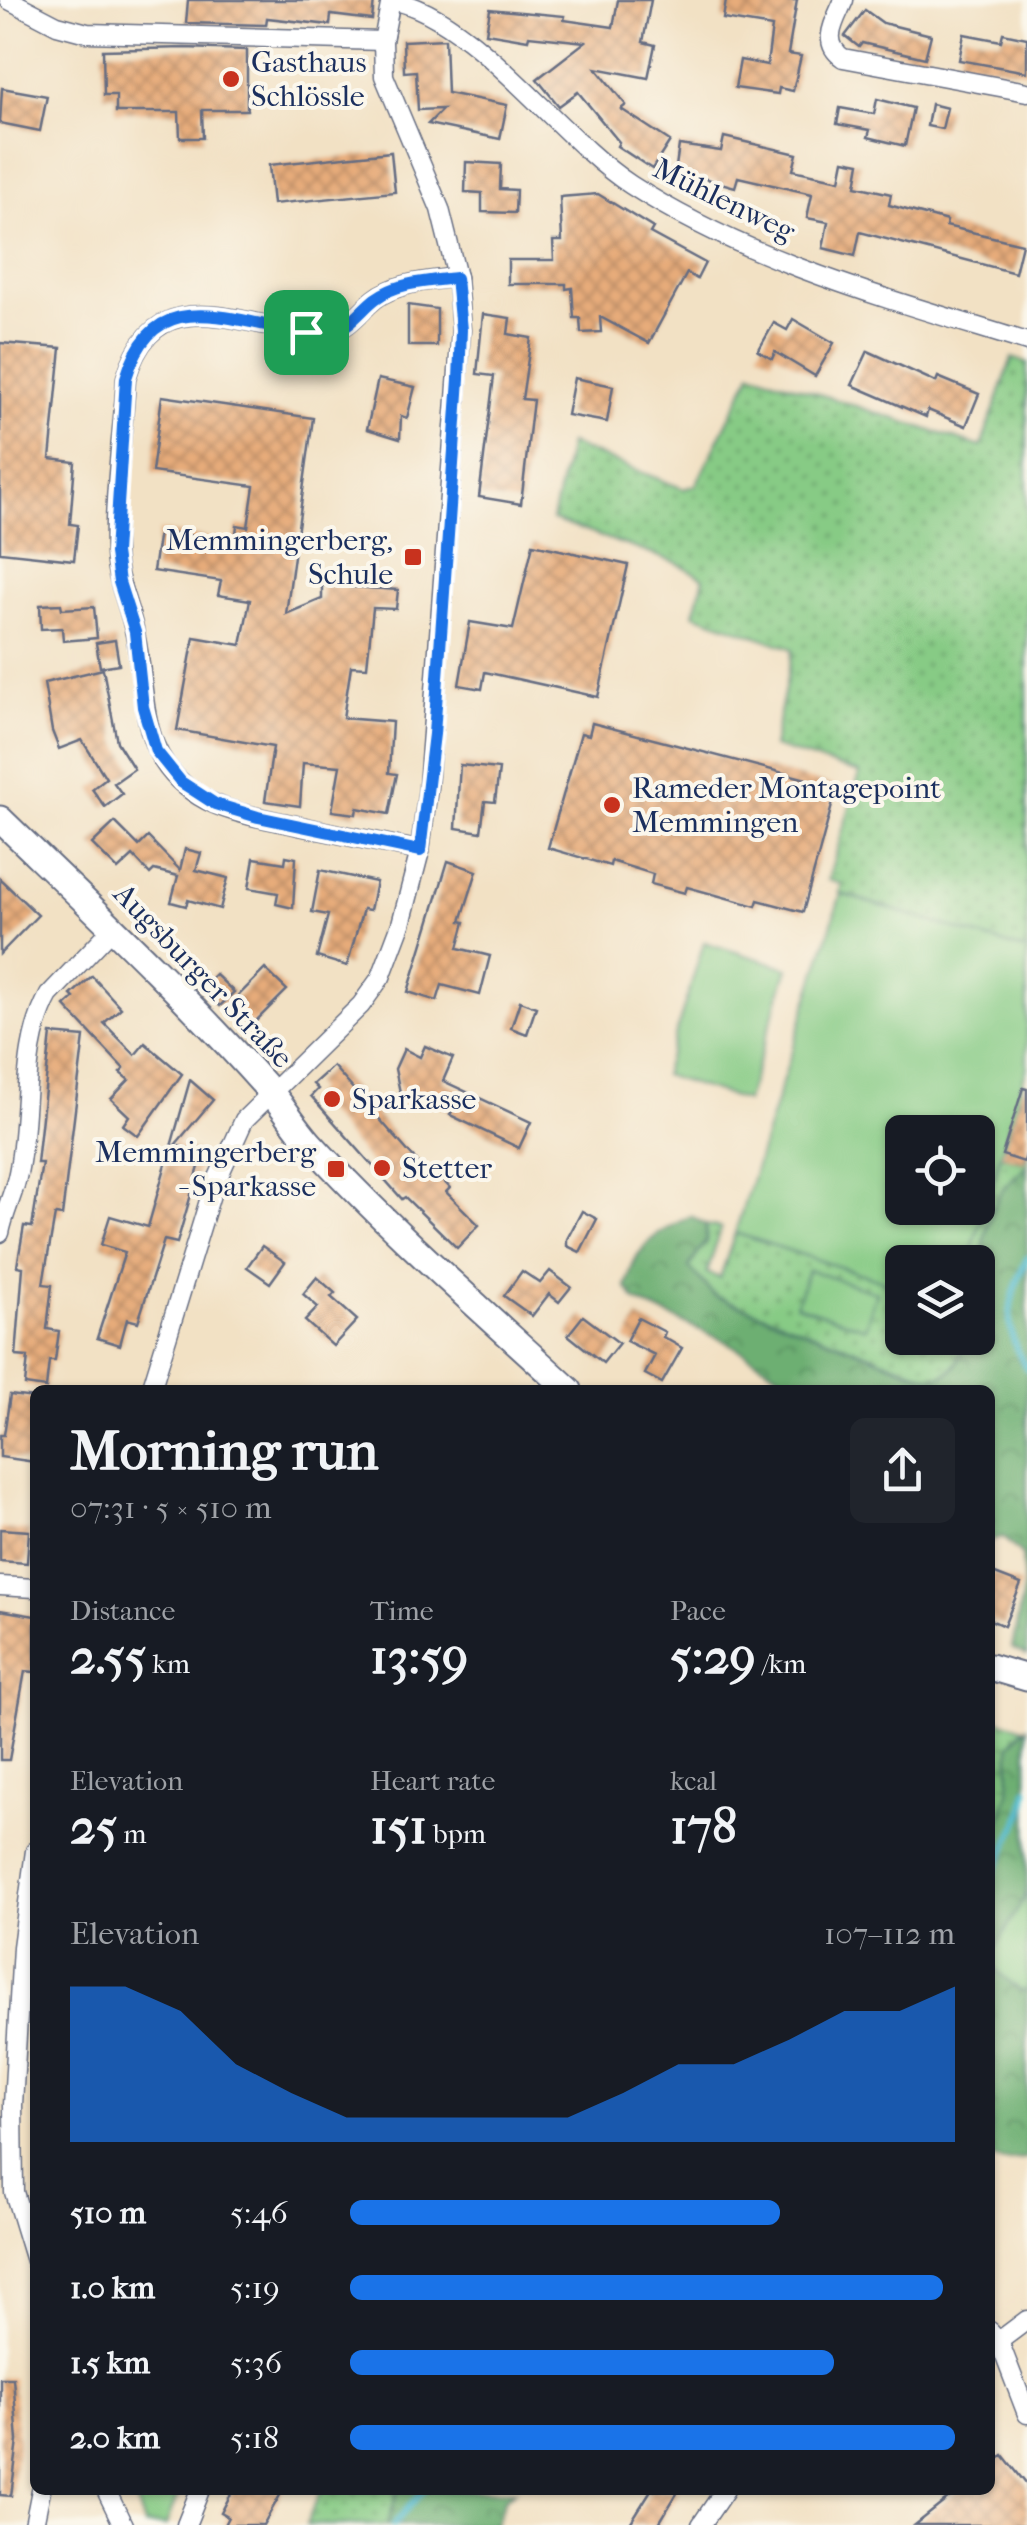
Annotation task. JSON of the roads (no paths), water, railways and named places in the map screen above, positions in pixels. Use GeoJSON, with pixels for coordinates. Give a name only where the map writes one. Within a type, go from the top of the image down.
{"type":"FeatureCollection","features":[{"type":"Feature","properties":{"kind":"street"},"geometry":{"type":"LineString","coordinates":[[9,0],[57,25],[87,33],[383,41]]}},
{"type":"Feature","properties":{"kind":"street"},"geometry":{"type":"LineString","coordinates":[[153,1385],[223,1161],[244,1120],[348,1020],[374,989],[401,924],[420,851],[434,734],[461,330],[456,278],[440,209],[384,76],[383,41],[391,0]]}},
{"type":"Feature","properties":{"kind":"street","name":"Mühlenweg"},"geometry":{"type":"LineString","coordinates":[[391,0],[439,21],[481,51],[589,155],[678,214],[723,237],[818,274],[1027,342]]}},
{"type":"Feature","properties":{"kind":"street"},"geometry":{"type":"LineString","coordinates":[[844,0],[829,38],[831,48],[842,58],[1027,92]]}},
{"type":"Feature","properties":{"kind":"street"},"geometry":{"type":"LineString","coordinates":[[420,851],[236,811],[198,795],[181,782],[156,751],[150,734],[135,632],[119,582],[115,553],[126,378],[134,354],[147,335],[169,319],[196,313],[306,332],[331,332],[349,324],[377,297],[398,286],[456,278]]}},
{"type":"Feature","properties":{"kind":"street","name":"Augsburger Straße"},"geometry":{"type":"LineString","coordinates":[[0,819],[272,1092],[310,1144],[414,1248],[564,1385]]}},
{"type":"Feature","properties":{"kind":"street"},"geometry":{"type":"LineString","coordinates":[[0,1233],[2,1210],[18,1176],[34,1034],[42,1008],[49,995],[112,928]]}},
{"type":"Feature","properties":{"kind":"street"},"geometry":{"type":"LineString","coordinates":[[0,1586],[30,1588]]}},
{"type":"Feature","properties":{"kind":"street"},"geometry":{"type":"LineString","coordinates":[[995,1668],[1024,1677]]}},
{"type":"Feature","properties":{"kind":"street"},"geometry":{"type":"LineString","coordinates":[[30,1895],[17,2013],[7,2192],[30,2249]]}},
{"type":"Feature","properties":{"kind":"street"},"geometry":{"type":"LineString","coordinates":[[995,2336],[1027,2320]]}},
{"type":"Feature","properties":{"kind":"street"},"geometry":{"type":"LineString","coordinates":[[995,2338],[1027,2414]]}},
{"type":"Feature","properties":{"kind":"street"},"geometry":{"type":"LineString","coordinates":[[34,2525],[40,2495]]}},
{"type":"Feature","properties":{"kind":"street"},"geometry":{"type":"LineString","coordinates":[[108,2495],[123,2525]]}},
{"type":"Feature","properties":{"kind":"street"},"geometry":{"type":"LineString","coordinates":[[186,2525],[198,2495]]}},
{"type":"Feature","properties":{"kind":"street"},"geometry":{"type":"LineString","coordinates":[[701,2525],[722,2495]]}},
{"type":"Feature","properties":{"kind":"waterway"},"geometry":{"type":"LineString","coordinates":[[1027,1258],[1010,1314],[1013,1340],[1027,1369]]}},
{"type":"Feature","properties":{"kind":"waterway"},"geometry":{"type":"LineString","coordinates":[[995,1871],[1023,1812],[1027,1790]]}},
{"type":"Feature","properties":{"kind":"waterway"},"geometry":{"type":"LineString","coordinates":[[393,2525],[420,2495]]}},
{"type":"Feature","properties":{"kind":"place","name":"Gasthaus Schlössle"},"geometry":{"type":"Point","coordinates":[231,79]}},
{"type":"Feature","properties":{"kind":"place","name":"Memmingerberg, Schule"},"geometry":{"type":"Point","coordinates":[413,557]}},
{"type":"Feature","properties":{"kind":"place","name":"Rameder Montagepoint Memmingen"},"geometry":{"type":"Point","coordinates":[612,805]}},
{"type":"Feature","properties":{"kind":"place","name":"Sparkasse"},"geometry":{"type":"Point","coordinates":[332,1099]}},
{"type":"Feature","properties":{"kind":"place","name":"Stetter"},"geometry":{"type":"Point","coordinates":[382,1168]}},
{"type":"Feature","properties":{"kind":"place","name":"Memmingerberg - Sparkasse"},"geometry":{"type":"Point","coordinates":[336,1169]}}]}
